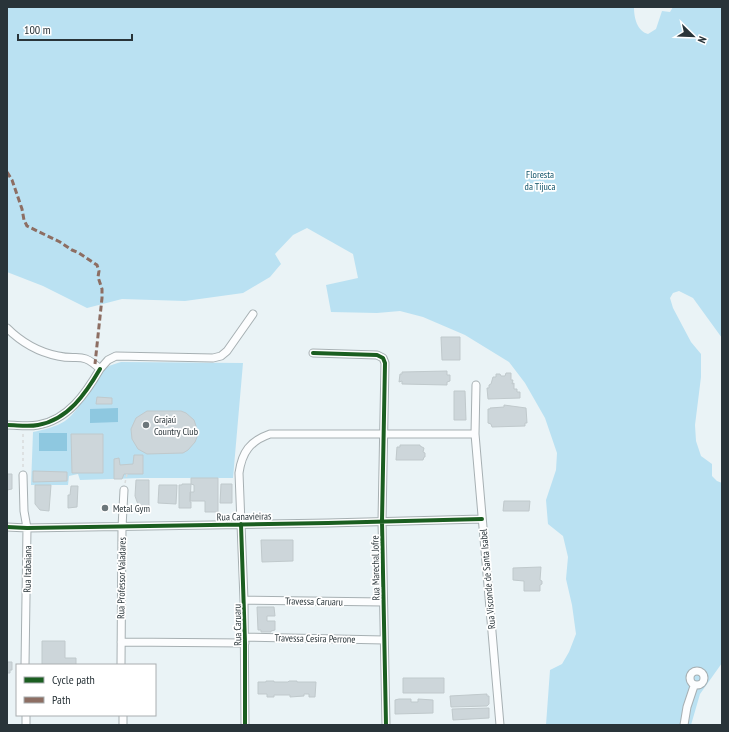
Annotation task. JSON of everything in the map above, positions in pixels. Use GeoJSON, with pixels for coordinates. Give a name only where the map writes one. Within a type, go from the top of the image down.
{"type":"FeatureCollection","features":[{"type":"Feature","properties":{"kind":"street"},"geometry":{"type":"LineString","coordinates":[[7,425],[38,425],[52,421],[62,415],[74,406],[88,390],[100,369],[108,360],[116,356],[213,358],[221,356],[227,351],[253,314]]}},
{"type":"Feature","properties":{"kind":"street"},"geometry":{"type":"LineString","coordinates":[[7,328],[23,341],[44,352],[60,356],[90,359],[100,369]]}},
{"type":"Feature","properties":{"kind":"street","name":"Rua Marechal Jofre"},"geometry":{"type":"LineString","coordinates":[[313,353],[377,355],[383,358],[385,363],[382,521],[386,725]]}},
{"type":"Feature","properties":{"kind":"street","name":"Rua Visconde de Santa Isabel"},"geometry":{"type":"LineString","coordinates":[[476,385],[475,434],[500,725]]}},
{"type":"Feature","properties":{"kind":"street","name":"Rua Caruaru"},"geometry":{"type":"LineString","coordinates":[[245,725],[245,640],[239,473],[241,462],[250,446],[256,440],[270,434],[475,434]]}},
{"type":"Feature","properties":{"kind":"street","name":"Rua Itabaiana"},"geometry":{"type":"LineString","coordinates":[[23,475],[24,510],[27,528],[25,664]]}},
{"type":"Feature","properties":{"kind":"street","name":"Rua Professor Valadares"},"geometry":{"type":"LineString","coordinates":[[121,664],[122,527],[124,490]]}},
{"type":"Feature","properties":{"kind":"street","name":"Rua Canavieiras"},"geometry":{"type":"LineString","coordinates":[[7,527],[122,527],[482,519]]}},
{"type":"Feature","properties":{"kind":"street","name":"Travessa Caruaru"},"geometry":{"type":"LineString","coordinates":[[244,600],[383,602]]}},
{"type":"Feature","properties":{"kind":"street","name":"Travessa Cesira Perrone"},"geometry":{"type":"LineString","coordinates":[[121,642],[384,640]]}},
{"type":"Feature","properties":{"kind":"street"},"geometry":{"type":"LineString","coordinates":[[684,725],[687,707],[694,686]]}},
{"type":"Feature","properties":{"kind":"path"},"geometry":{"type":"LineString","coordinates":[[23,426],[23,475]]}},
{"type":"Feature","properties":{"kind":"path"},"geometry":{"type":"LineString","coordinates":[[124,490],[127,474]]}},
{"type":"Feature","properties":{"kind":"green space","name":"Floresta da Tijuca"},"geometry":{"type":"Polygon","coordinates":[[[7,7],[634,7],[637,24],[641,30],[648,34],[656,29],[662,11],[670,12],[673,7],[722,7],[722,338],[693,298],[679,291],[673,293],[670,298],[673,308],[691,342],[701,354],[701,377],[695,425],[696,441],[701,456],[712,464],[712,476],[717,481],[722,483],[722,663],[700,694],[691,725],[546,725],[550,670],[562,664],[569,652],[576,634],[572,605],[566,579],[568,557],[563,536],[548,524],[546,500],[556,470],[557,453],[545,418],[525,383],[509,362],[465,335],[423,317],[400,311],[377,313],[331,312],[326,285],[358,278],[353,254],[307,228],[293,235],[275,254],[281,264],[270,277],[243,293],[185,301],[122,299],[87,308],[43,286],[7,272],[7,7]]]}},
{"type":"Feature","properties":{"kind":"green space","name":"Grajaú Country Club"},"geometry":{"type":"Polygon","coordinates":[[[121,362],[243,363],[233,478],[141,478],[80,480],[78,474],[69,476],[68,485],[31,485],[33,432],[54,427],[65,421],[77,409],[101,373],[107,367],[121,362]]]}},
{"type":"Feature","properties":{"kind":"shaded area"},"geometry":{"type":"Polygon","coordinates":[[[118,408],[118,422],[90,423],[90,409],[118,408]]]}},
{"type":"Feature","properties":{"kind":"shaded area"},"geometry":{"type":"Polygon","coordinates":[[[39,433],[67,433],[67,451],[39,451],[39,433]]]}},
{"type":"Feature","properties":{"kind":"building"},"geometry":{"type":"Polygon","coordinates":[[[441,337],[460,337],[460,360],[442,360],[441,337]]]}},
{"type":"Feature","properties":{"kind":"building"},"geometry":{"type":"Polygon","coordinates":[[[447,371],[447,375],[450,375],[450,381],[447,382],[447,385],[402,384],[402,381],[399,382],[400,374],[402,374],[402,372],[447,371]]]}},
{"type":"Feature","properties":{"kind":"building"},"geometry":{"type":"Polygon","coordinates":[[[506,373],[511,373],[511,380],[513,380],[512,384],[514,383],[514,389],[517,389],[517,392],[520,392],[520,398],[488,399],[487,388],[489,388],[493,377],[496,377],[496,374],[505,376],[506,373]]]}},
{"type":"Feature","properties":{"kind":"building"},"geometry":{"type":"Polygon","coordinates":[[[454,391],[465,391],[466,420],[454,420],[454,391]]]}},
{"type":"Feature","properties":{"kind":"building"},"geometry":{"type":"Polygon","coordinates":[[[97,397],[112,398],[112,404],[96,404],[97,397]]]}},
{"type":"Feature","properties":{"kind":"building"},"geometry":{"type":"Polygon","coordinates":[[[504,405],[526,408],[527,423],[525,423],[525,426],[492,427],[491,424],[488,423],[488,409],[504,407],[504,405]]]}},
{"type":"Feature","properties":{"kind":"building"},"geometry":{"type":"Polygon","coordinates":[[[147,411],[181,411],[186,413],[194,420],[196,426],[197,437],[195,442],[183,453],[147,454],[138,449],[132,439],[131,429],[136,418],[147,411]]]}},
{"type":"Feature","properties":{"kind":"building"},"geometry":{"type":"Polygon","coordinates":[[[71,434],[103,434],[103,473],[72,473],[71,434]]]}},
{"type":"Feature","properties":{"kind":"building"},"geometry":{"type":"Polygon","coordinates":[[[400,445],[420,445],[424,448],[423,452],[425,453],[425,457],[423,460],[396,460],[397,447],[400,447],[400,445]]]}},
{"type":"Feature","properties":{"kind":"building"},"geometry":{"type":"Polygon","coordinates":[[[134,455],[143,455],[143,474],[124,474],[122,479],[114,479],[114,459],[119,458],[120,465],[133,464],[134,455]]]}},
{"type":"Feature","properties":{"kind":"building"},"geometry":{"type":"Polygon","coordinates":[[[33,471],[67,472],[67,481],[33,482],[33,471]]]}},
{"type":"Feature","properties":{"kind":"building"},"geometry":{"type":"Polygon","coordinates":[[[7,474],[12,474],[12,489],[7,490],[7,474]]]}},
{"type":"Feature","properties":{"kind":"building"},"geometry":{"type":"Polygon","coordinates":[[[191,478],[218,478],[218,512],[205,512],[205,501],[190,501],[190,492],[194,492],[194,485],[191,484],[191,478]]]}},
{"type":"Feature","properties":{"kind":"building"},"geometry":{"type":"Polygon","coordinates":[[[136,480],[149,480],[149,510],[140,510],[135,496],[136,480]]]}},
{"type":"Feature","properties":{"kind":"building"},"geometry":{"type":"Polygon","coordinates":[[[191,484],[191,508],[179,508],[179,485],[191,484]]]}},
{"type":"Feature","properties":{"kind":"building"},"geometry":{"type":"Polygon","coordinates":[[[221,484],[232,484],[232,503],[220,503],[221,484]]]}},
{"type":"Feature","properties":{"kind":"building"},"geometry":{"type":"Polygon","coordinates":[[[35,485],[51,485],[49,511],[40,510],[35,504],[35,485]]]}},
{"type":"Feature","properties":{"kind":"building"},"geometry":{"type":"Polygon","coordinates":[[[159,485],[177,485],[176,504],[158,503],[159,485]]]}},
{"type":"Feature","properties":{"kind":"building"},"geometry":{"type":"Polygon","coordinates":[[[71,486],[78,486],[77,507],[68,508],[68,495],[70,495],[71,486]]]}},
{"type":"Feature","properties":{"kind":"building"},"geometry":{"type":"Polygon","coordinates":[[[504,501],[530,501],[529,511],[503,511],[504,501]]]}},
{"type":"Feature","properties":{"kind":"building"},"geometry":{"type":"Polygon","coordinates":[[[261,540],[293,540],[293,561],[262,562],[261,540]]]}},
{"type":"Feature","properties":{"kind":"building"},"geometry":{"type":"Polygon","coordinates":[[[541,567],[540,580],[542,581],[542,584],[540,585],[540,591],[524,591],[524,581],[513,580],[513,568],[541,567]]]}},
{"type":"Feature","properties":{"kind":"building"},"geometry":{"type":"Polygon","coordinates":[[[257,607],[274,607],[275,616],[267,616],[267,621],[275,621],[275,630],[271,632],[261,632],[261,630],[258,630],[257,607]]]}},
{"type":"Feature","properties":{"kind":"building"},"geometry":{"type":"Polygon","coordinates":[[[42,641],[65,641],[65,658],[76,658],[76,664],[42,664],[42,641]]]}},
{"type":"Feature","properties":{"kind":"building"},"geometry":{"type":"Polygon","coordinates":[[[7,662],[12,662],[12,670],[10,670],[10,673],[7,673],[7,662]]]}},
{"type":"Feature","properties":{"kind":"building"},"geometry":{"type":"Polygon","coordinates":[[[403,678],[444,678],[444,693],[403,693],[403,678]]]}},
{"type":"Feature","properties":{"kind":"building"},"geometry":{"type":"Polygon","coordinates":[[[258,682],[316,682],[315,697],[309,697],[309,694],[290,697],[290,695],[274,695],[274,697],[267,697],[267,694],[258,694],[258,682]]]}},
{"type":"Feature","properties":{"kind":"building"},"geometry":{"type":"Polygon","coordinates":[[[487,694],[487,696],[489,696],[489,704],[487,706],[451,707],[450,696],[487,694]]]}},
{"type":"Feature","properties":{"kind":"building"},"geometry":{"type":"Polygon","coordinates":[[[411,699],[411,702],[418,702],[418,699],[433,700],[433,713],[395,714],[395,700],[411,699]]]}},
{"type":"Feature","properties":{"kind":"building"},"geometry":{"type":"Polygon","coordinates":[[[489,708],[489,718],[453,720],[452,709],[489,708]]]}},
{"type":"Feature","properties":{"kind":"marked path"},"geometry":{"type":"LineString","coordinates":[[7,172],[12,180],[27,226],[60,242],[97,265],[99,271],[98,277],[102,289],[102,298],[95,364]]}},
{"type":"Feature","properties":{"kind":"cycle path"},"geometry":{"type":"LineString","coordinates":[[313,353],[377,355],[383,358],[385,363],[382,521],[386,725]]}},
{"type":"Feature","properties":{"kind":"cycle path"},"geometry":{"type":"LineString","coordinates":[[7,425],[34,426],[58,418],[82,396],[100,369]]}},
{"type":"Feature","properties":{"kind":"cycle path"},"geometry":{"type":"LineString","coordinates":[[7,527],[27,528],[328,523],[482,519]]}},
{"type":"Feature","properties":{"kind":"cycle path"},"geometry":{"type":"LineString","coordinates":[[241,524],[245,643],[245,725]]}},
{"type":"Feature","properties":{"kind":"place","name":"Grajaú Country Club"},"geometry":{"type":"Point","coordinates":[146,425]}},
{"type":"Feature","properties":{"kind":"place","name":"Metal Gym"},"geometry":{"type":"Point","coordinates":[105,508]}}]}
